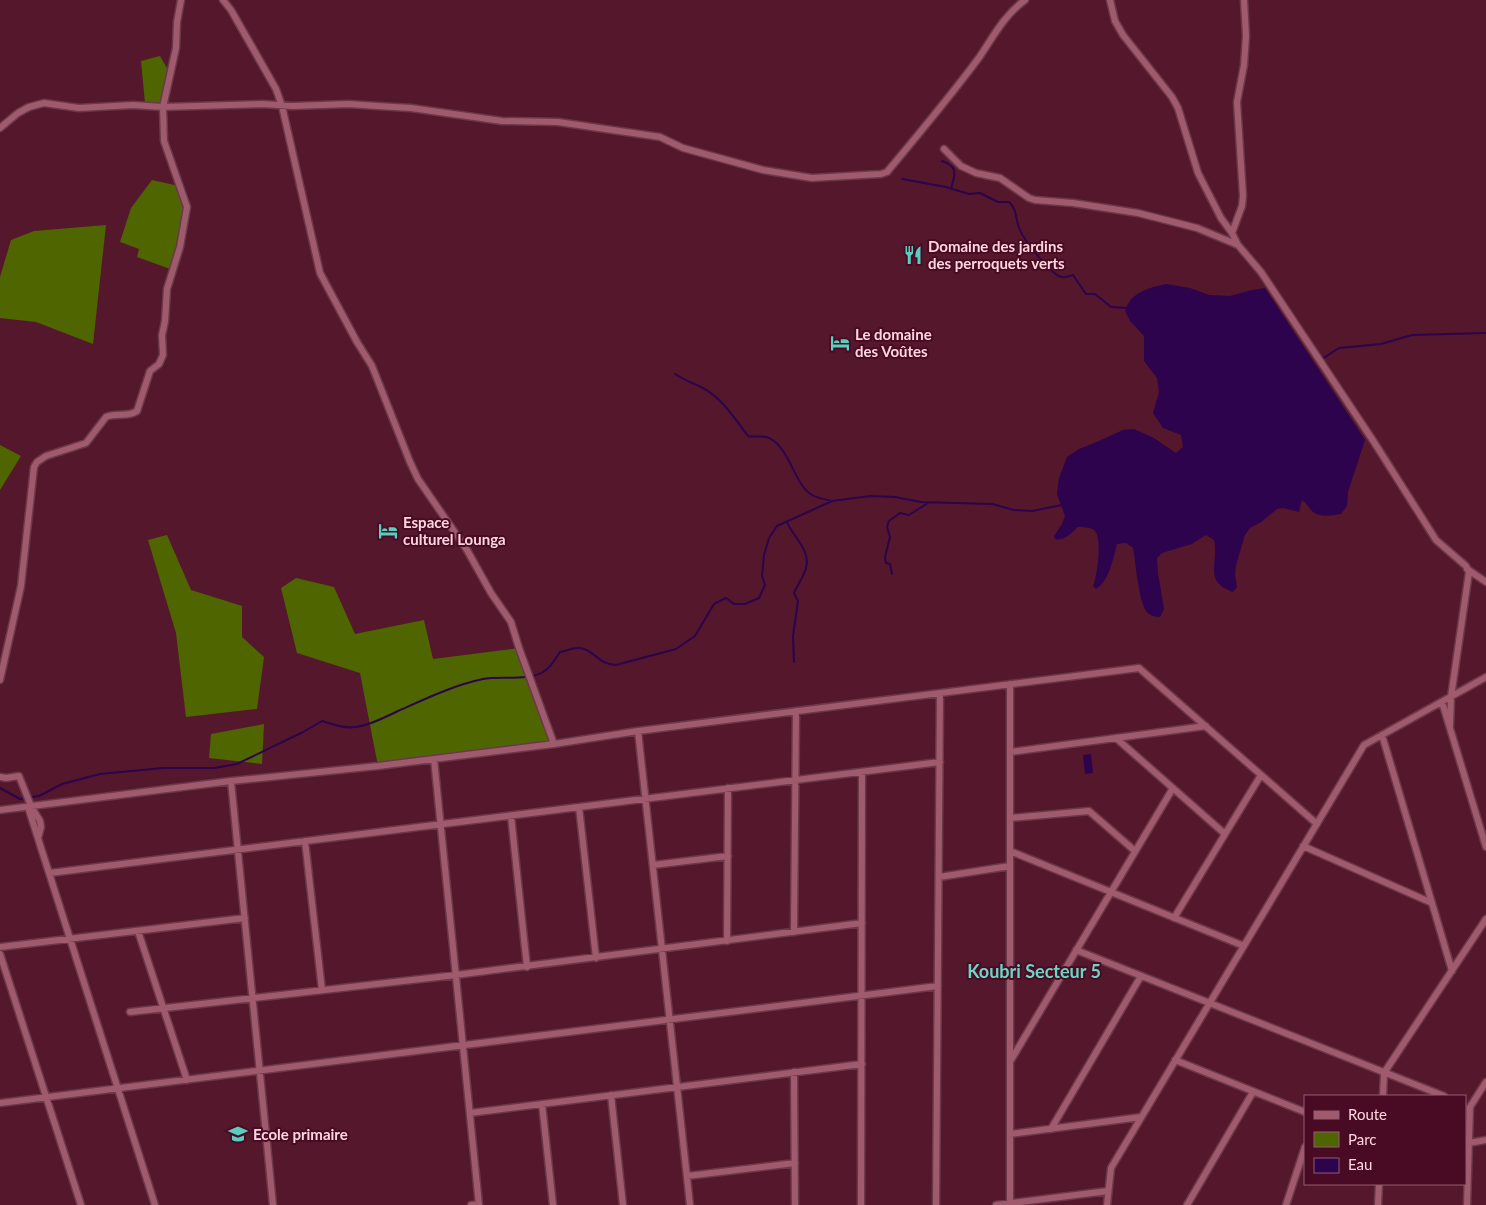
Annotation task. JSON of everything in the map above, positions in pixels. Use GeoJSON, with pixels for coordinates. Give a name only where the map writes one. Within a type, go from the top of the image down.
{"type":"FeatureCollection","features":[{"type":"Feature","properties":{"kind":"street"},"geometry":{"type":"LineString","coordinates":[[0,680],[21,586],[34,467],[37,462],[46,456],[86,443],[106,417],[110,415],[132,415],[136,411],[150,371],[159,364],[163,355],[162,335],[166,321],[167,289],[180,247],[187,207],[164,141],[164,107],[176,48],[177,22],[181,0]]}},
{"type":"Feature","properties":{"kind":"street"},"geometry":{"type":"LineString","coordinates":[[223,0],[231,10],[276,89],[282,106],[320,273],[372,366],[418,479],[468,550],[491,593],[511,622],[518,648],[554,744]]}},
{"type":"Feature","properties":{"kind":"street"},"geometry":{"type":"LineString","coordinates":[[0,128],[18,113],[29,107],[44,104],[79,108],[133,105],[164,107],[349,104],[412,108],[502,122],[558,122],[660,137],[683,148],[763,170],[812,178],[881,174],[887,172],[915,139],[977,60],[1006,18],[1025,0]]}},
{"type":"Feature","properties":{"kind":"street"},"geometry":{"type":"LineString","coordinates":[[1110,0],[1115,21],[1172,97],[1178,108],[1198,173],[1216,210],[1238,245],[1282,304],[1374,442],[1436,540],[1467,569],[1486,582]]}},
{"type":"Feature","properties":{"kind":"street"},"geometry":{"type":"LineString","coordinates":[[1232,233],[1242,206],[1243,196],[1237,102],[1244,65],[1246,36],[1244,0]]}},
{"type":"Feature","properties":{"kind":"street"},"geometry":{"type":"LineString","coordinates":[[944,149],[961,166],[976,173],[1000,178],[1028,198],[1073,202],[1138,213],[1196,228],[1238,245]]}},
{"type":"Feature","properties":{"kind":"street"},"geometry":{"type":"LineString","coordinates":[[1450,726],[1452,697],[1469,572],[1467,569]]}},
{"type":"Feature","properties":{"kind":"street"},"geometry":{"type":"LineString","coordinates":[[0,810],[554,744],[638,731],[1139,668],[1317,824]]}},
{"type":"Feature","properties":{"kind":"street"},"geometry":{"type":"LineString","coordinates":[[1107,1205],[1110,1168],[1364,745],[1486,677]]}},
{"type":"Feature","properties":{"kind":"street"},"geometry":{"type":"LineString","coordinates":[[1010,684],[1010,1204]]}},
{"type":"Feature","properties":{"kind":"street"},"geometry":{"type":"LineString","coordinates":[[936,1205],[940,693]]}},
{"type":"Feature","properties":{"kind":"street"},"geometry":{"type":"LineString","coordinates":[[1442,702],[1486,847]]}},
{"type":"Feature","properties":{"kind":"street"},"geometry":{"type":"LineString","coordinates":[[794,932],[796,711]]}},
{"type":"Feature","properties":{"kind":"street"},"geometry":{"type":"LineString","coordinates":[[1010,752],[1206,726]]}},
{"type":"Feature","properties":{"kind":"street"},"geometry":{"type":"LineString","coordinates":[[638,731],[690,1205]]}},
{"type":"Feature","properties":{"kind":"street"},"geometry":{"type":"LineString","coordinates":[[1382,735],[1452,971]]}},
{"type":"Feature","properties":{"kind":"street"},"geometry":{"type":"LineString","coordinates":[[1116,738],[1225,834]]}},
{"type":"Feature","properties":{"kind":"street"},"geometry":{"type":"LineString","coordinates":[[434,758],[479,1204],[471,1205]]}},
{"type":"Feature","properties":{"kind":"street"},"geometry":{"type":"LineString","coordinates":[[50,873],[940,762]]}},
{"type":"Feature","properties":{"kind":"street"},"geometry":{"type":"LineString","coordinates":[[861,1205],[862,772]]}},
{"type":"Feature","properties":{"kind":"street"},"geometry":{"type":"LineString","coordinates":[[1174,918],[1261,775]]}},
{"type":"Feature","properties":{"kind":"street"},"geometry":{"type":"LineString","coordinates":[[0,777],[19,776],[155,1205]]}},
{"type":"Feature","properties":{"kind":"street"},"geometry":{"type":"LineString","coordinates":[[231,781],[273,1205]]}},
{"type":"Feature","properties":{"kind":"street"},"geometry":{"type":"LineString","coordinates":[[727,941],[728,788]]}},
{"type":"Feature","properties":{"kind":"street"},"geometry":{"type":"LineString","coordinates":[[1010,1061],[1172,788]]}},
{"type":"Feature","properties":{"kind":"street"},"geometry":{"type":"LineString","coordinates":[[580,807],[596,958]]}},
{"type":"Feature","properties":{"kind":"street"},"geometry":{"type":"LineString","coordinates":[[1010,818],[1090,811],[1135,851]]}},
{"type":"Feature","properties":{"kind":"street"},"geometry":{"type":"LineString","coordinates":[[511,816],[527,966]]}},
{"type":"Feature","properties":{"kind":"street"},"geometry":{"type":"LineString","coordinates":[[305,841],[322,990]]}},
{"type":"Feature","properties":{"kind":"street"},"geometry":{"type":"LineString","coordinates":[[1304,846],[1432,903]]}},
{"type":"Feature","properties":{"kind":"street"},"geometry":{"type":"LineString","coordinates":[[1010,851],[1244,946]]}},
{"type":"Feature","properties":{"kind":"street"},"geometry":{"type":"LineString","coordinates":[[653,865],[728,856]]}},
{"type":"Feature","properties":{"kind":"street"},"geometry":{"type":"LineString","coordinates":[[939,877],[1010,866]]}},
{"type":"Feature","properties":{"kind":"street"},"geometry":{"type":"LineString","coordinates":[[0,947],[245,918]]}},
{"type":"Feature","properties":{"kind":"street"},"geometry":{"type":"LineString","coordinates":[[1383,1095],[1384,1073],[1486,919]]}},
{"type":"Feature","properties":{"kind":"street"},"geometry":{"type":"LineString","coordinates":[[130,1012],[456,976],[862,923]]}},
{"type":"Feature","properties":{"kind":"street"},"geometry":{"type":"LineString","coordinates":[[138,931],[186,1080]]}},
{"type":"Feature","properties":{"kind":"street"},"geometry":{"type":"LineString","coordinates":[[1076,950],[1441,1095]]}},
{"type":"Feature","properties":{"kind":"street"},"geometry":{"type":"LineString","coordinates":[[0,954],[81,1205]]}},
{"type":"Feature","properties":{"kind":"street"},"geometry":{"type":"LineString","coordinates":[[1051,1128],[1141,976]]}},
{"type":"Feature","properties":{"kind":"street"},"geometry":{"type":"LineString","coordinates":[[0,1103],[938,986]]}},
{"type":"Feature","properties":{"kind":"street"},"geometry":{"type":"LineString","coordinates":[[1175,1060],[1304,1112]]}},
{"type":"Feature","properties":{"kind":"street"},"geometry":{"type":"LineString","coordinates":[[470,1113],[862,1064]]}},
{"type":"Feature","properties":{"kind":"street"},"geometry":{"type":"LineString","coordinates":[[794,1072],[795,1205]]}},
{"type":"Feature","properties":{"kind":"street"},"geometry":{"type":"LineString","coordinates":[[1467,1205],[1468,1106],[1486,1082]]}},
{"type":"Feature","properties":{"kind":"street"},"geometry":{"type":"LineString","coordinates":[[1187,1205],[1253,1092]]}},
{"type":"Feature","properties":{"kind":"street"},"geometry":{"type":"LineString","coordinates":[[611,1096],[623,1205]]}},
{"type":"Feature","properties":{"kind":"street"},"geometry":{"type":"LineString","coordinates":[[542,1104],[553,1205]]}},
{"type":"Feature","properties":{"kind":"street"},"geometry":{"type":"LineString","coordinates":[[1010,1134],[1141,1116]]}},
{"type":"Feature","properties":{"kind":"street"},"geometry":{"type":"LineString","coordinates":[[1469,1142],[1486,1140]]}},
{"type":"Feature","properties":{"kind":"street"},"geometry":{"type":"LineString","coordinates":[[1286,1205],[1304,1150]]}},
{"type":"Feature","properties":{"kind":"street"},"geometry":{"type":"LineString","coordinates":[[687,1176],[794,1163]]}},
{"type":"Feature","properties":{"kind":"street"},"geometry":{"type":"LineString","coordinates":[[1378,1205],[1379,1185]]}},
{"type":"Feature","properties":{"kind":"street"},"geometry":{"type":"LineString","coordinates":[[996,1205],[1108,1190]]}},
{"type":"Feature","properties":{"kind":"green space"},"geometry":{"type":"Polygon","coordinates":[[[160,56],[168,70],[161,104],[145,103],[141,61],[160,56]]]}},
{"type":"Feature","properties":{"kind":"green space"},"geometry":{"type":"Polygon","coordinates":[[[152,180],[179,186],[187,207],[173,270],[137,257],[139,249],[120,242],[131,208],[152,180]]]}},
{"type":"Feature","properties":{"kind":"green space"},"geometry":{"type":"Polygon","coordinates":[[[106,225],[93,344],[36,322],[0,318],[0,277],[11,240],[34,231],[106,225]]]}},
{"type":"Feature","properties":{"kind":"green space"},"geometry":{"type":"Polygon","coordinates":[[[0,445],[21,456],[0,490],[0,445]]]}},
{"type":"Feature","properties":{"kind":"green space"},"geometry":{"type":"Polygon","coordinates":[[[167,535],[191,590],[242,606],[242,637],[264,657],[257,709],[186,717],[176,633],[148,540],[167,535]]]}},
{"type":"Feature","properties":{"kind":"green space"},"geometry":{"type":"Polygon","coordinates":[[[296,578],[334,587],[355,634],[424,620],[433,659],[519,648],[554,744],[378,766],[360,673],[297,653],[281,588],[296,578]]]}},
{"type":"Feature","properties":{"kind":"green space"},"geometry":{"type":"Polygon","coordinates":[[[264,724],[262,764],[209,758],[211,734],[264,724]]]}},
{"type":"Feature","properties":{"kind":"water"},"geometry":{"type":"Polygon","coordinates":[[[1166,284],[1190,288],[1209,295],[1230,296],[1265,288],[1365,440],[1348,492],[1347,506],[1341,514],[1327,516],[1316,514],[1302,500],[1299,512],[1283,508],[1277,509],[1250,528],[1245,535],[1236,565],[1237,587],[1233,592],[1218,583],[1215,577],[1214,540],[1206,535],[1192,544],[1162,553],[1157,558],[1164,609],[1160,617],[1149,614],[1143,605],[1133,548],[1126,543],[1117,544],[1107,575],[1096,589],[1093,586],[1099,548],[1097,534],[1094,530],[1078,527],[1062,539],[1055,539],[1054,536],[1065,516],[1057,494],[1059,478],[1067,457],[1079,449],[1123,430],[1134,429],[1154,438],[1176,453],[1183,447],[1181,435],[1163,428],[1153,413],[1159,392],[1157,378],[1144,361],[1144,336],[1130,321],[1125,311],[1131,299],[1136,295],[1147,289],[1166,284]]]}},
{"type":"Feature","properties":{"kind":"water"},"geometry":{"type":"Polygon","coordinates":[[[1091,754],[1093,773],[1085,774],[1083,755],[1091,754]]]}},
{"type":"Feature","properties":{"kind":"waterway"},"geometry":{"type":"LineString","coordinates":[[942,161],[951,166],[954,172],[951,189]]}},
{"type":"Feature","properties":{"kind":"waterway"},"geometry":{"type":"LineString","coordinates":[[902,179],[946,187],[969,194],[980,193],[998,202],[1009,202],[1014,208],[1018,226],[1023,235],[1032,249],[1052,271],[1062,277],[1073,275],[1086,294],[1095,294],[1111,307],[1127,308]]}},
{"type":"Feature","properties":{"kind":"waterway"},"geometry":{"type":"LineString","coordinates":[[1322,359],[1339,348],[1381,344],[1412,335],[1486,333]]}},
{"type":"Feature","properties":{"kind":"waterway"},"geometry":{"type":"LineString","coordinates":[[675,374],[703,388],[717,398],[748,436],[766,437],[778,444],[806,490],[814,496],[831,501]]}},
{"type":"Feature","properties":{"kind":"waterway"},"geometry":{"type":"LineString","coordinates":[[0,788],[20,799],[39,796],[62,784],[100,774],[163,768],[214,768],[237,764],[322,721],[343,727],[366,725],[461,685],[490,678],[537,675],[548,668],[560,652],[578,648],[585,649],[600,660],[616,665],[676,649],[695,636],[714,604],[726,598],[734,604],[745,604],[759,598],[765,585],[762,576],[764,555],[769,538],[777,526],[832,501],[870,496],[895,497],[921,502],[992,504],[1014,510],[1032,511],[1062,505]]}},
{"type":"Feature","properties":{"kind":"waterway"},"geometry":{"type":"LineString","coordinates":[[892,574],[890,564],[886,563],[885,557],[890,537],[887,527],[889,521],[900,513],[909,515],[928,503]]}},
{"type":"Feature","properties":{"kind":"waterway"},"geometry":{"type":"LineString","coordinates":[[787,522],[804,549],[807,561],[805,571],[794,593],[798,601],[793,636],[794,662]]}},
{"type":"Feature","properties":{"kind":"place","name":"Domaine des jardins des perroquets verts"},"geometry":{"type":"Point","coordinates":[913,255]}},
{"type":"Feature","properties":{"kind":"place","name":"Le domaine des Voûtes"},"geometry":{"type":"Point","coordinates":[840,343]}},
{"type":"Feature","properties":{"kind":"place","name":"Espace culturel Lounga"},"geometry":{"type":"Point","coordinates":[388,531]}},
{"type":"Feature","properties":{"kind":"place","name":"Ecole primaire"},"geometry":{"type":"Point","coordinates":[238,1134]}},
{"type":"Feature","properties":{"kind":"district","name":"Koubri Secteur 5"},"geometry":{"type":"Point","coordinates":[1034,971]}}]}
